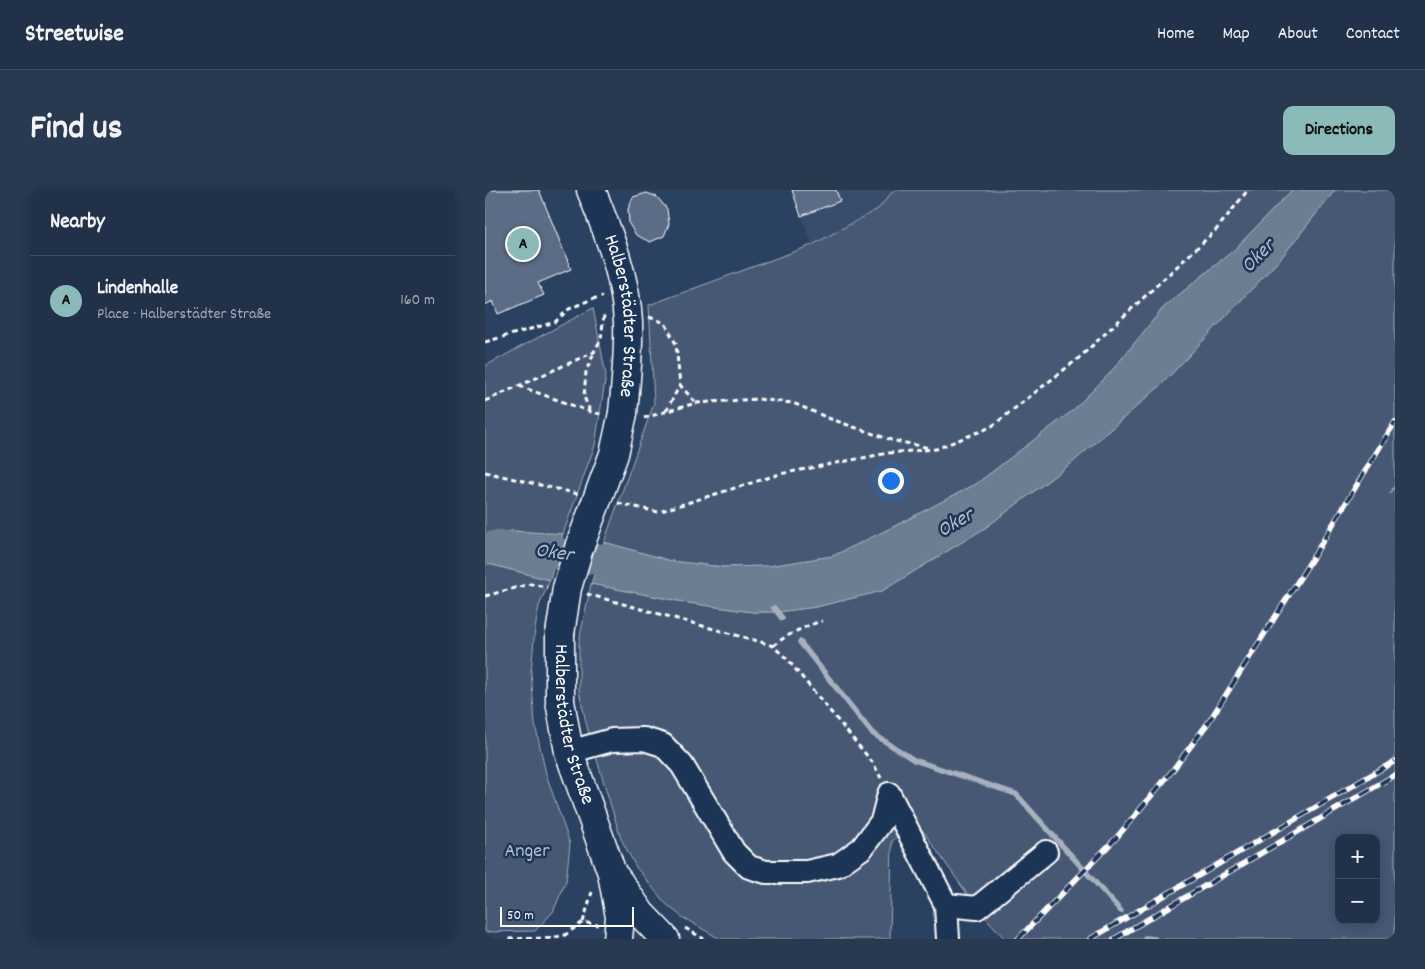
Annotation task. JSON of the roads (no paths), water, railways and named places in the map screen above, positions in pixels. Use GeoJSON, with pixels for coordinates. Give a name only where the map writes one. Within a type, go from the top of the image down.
{"type":"FeatureCollection","features":[{"type":"Feature","properties":{"kind":"main road","name":"Halberstädter Straße"},"geometry":{"type":"LineString","coordinates":[[591,190],[612,246],[624,290],[627,308],[628,355],[623,414],[614,454],[579,548],[567,588],[560,634],[560,701],[569,752],[612,873],[619,917],[618,939]]}},
{"type":"Feature","properties":{"kind":"main road"},"geometry":{"type":"LineString","coordinates":[[612,873],[641,914],[673,933]]}},
{"type":"Feature","properties":{"kind":"lane"},"geometry":{"type":"LineString","coordinates":[[569,752],[612,740],[644,739],[663,745],[682,765],[734,852],[749,868],[766,872],[807,872],[837,865],[862,848],[882,822],[889,794],[946,905],[948,939]]}},
{"type":"Feature","properties":{"kind":"lane"},"geometry":{"type":"LineString","coordinates":[[946,905],[977,908],[1047,852]]}},
{"type":"Feature","properties":{"kind":"water"},"geometry":{"type":"Polygon","coordinates":[[[1292,190],[1335,190],[1281,258],[1161,385],[1073,462],[985,528],[882,591],[816,607],[777,612],[752,612],[689,603],[591,584],[604,542],[671,561],[723,567],[769,566],[833,556],[976,484],[1072,411],[1110,373],[1164,307],[1234,250],[1292,190]]]}},
{"type":"Feature","properties":{"kind":"water"},"geometry":{"type":"Polygon","coordinates":[[[512,531],[563,534],[550,580],[485,563],[485,535],[512,531]]]}},
{"type":"Feature","properties":{"kind":"waterway","name":"Oker"},"geometry":{"type":"LineString","coordinates":[[485,549],[498,546],[598,559],[639,576]]}},
{"type":"Feature","properties":{"kind":"waterway"},"geometry":{"type":"LineString","coordinates":[[774,608],[782,618]]}},
{"type":"Feature","properties":{"kind":"waterway"},"geometry":{"type":"LineString","coordinates":[[800,642],[872,733],[914,760],[1016,794],[1121,911]]}},
{"type":"Feature","properties":{"kind":"waterway"},"geometry":{"type":"LineString","coordinates":[[1145,938],[1155,939]]}},
{"type":"Feature","properties":{"kind":"railway"},"geometry":{"type":"LineString","coordinates":[[1018,939],[1117,837],[1172,771],[1208,723],[1315,554],[1395,422]]}},
{"type":"Feature","properties":{"kind":"railway"},"geometry":{"type":"LineString","coordinates":[[1090,939],[1395,761]]}},
{"type":"Feature","properties":{"kind":"railway"},"geometry":{"type":"LineString","coordinates":[[1114,939],[1395,775]]}},
{"type":"Feature","properties":{"kind":"place","name":"Lindenhalle"},"geometry":{"type":"Point","coordinates":[523,244]}},
{"type":"Feature","properties":{"kind":"park label","name":"Anger"},"geometry":{"type":"Point","coordinates":[527,852]}}]}
